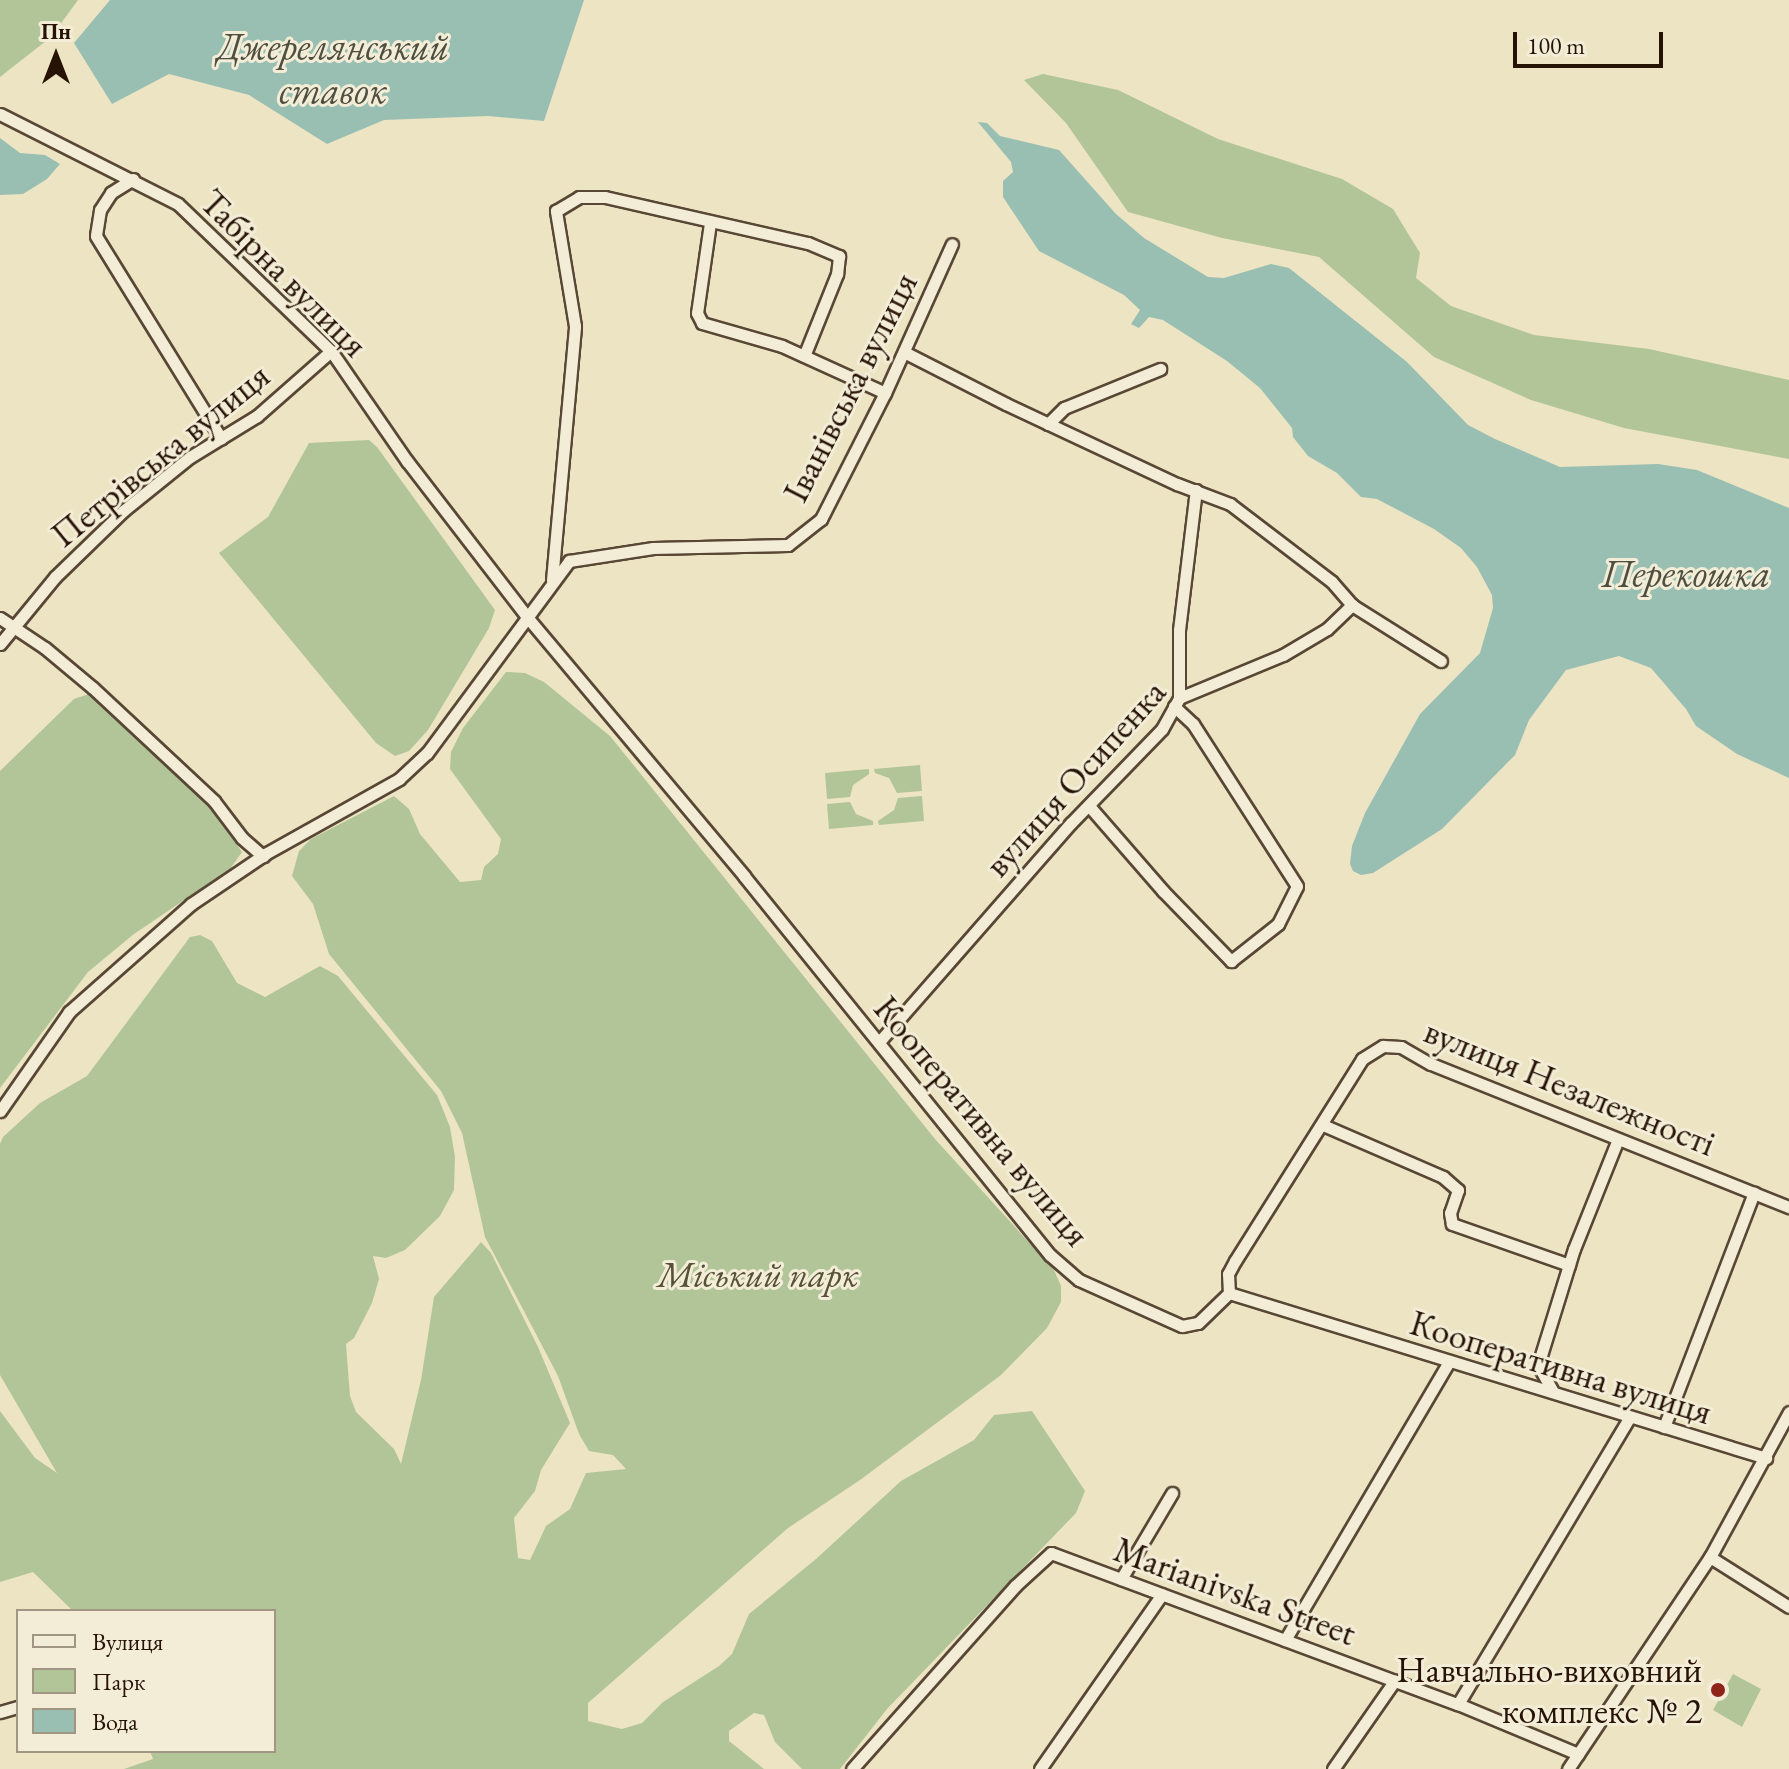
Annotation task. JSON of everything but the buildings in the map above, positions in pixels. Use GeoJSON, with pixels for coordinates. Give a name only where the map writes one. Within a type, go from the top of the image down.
{"type":"FeatureCollection","features":[{"type":"Feature","properties":{"kind":"street","name":"Табірна вулиця"},"geometry":{"type":"LineString","coordinates":[[0,114],[178,204],[331,351],[407,461],[527,617]]}},
{"type":"Feature","properties":{"kind":"street"},"geometry":{"type":"LineString","coordinates":[[133,179],[111,193],[100,210],[96,236],[221,438]]}},
{"type":"Feature","properties":{"kind":"street"},"geometry":{"type":"LineString","coordinates":[[545,595],[555,573],[575,326],[556,211],[579,197],[605,197],[808,243],[839,256],[837,274],[804,356]]}},
{"type":"Feature","properties":{"kind":"street"},"geometry":{"type":"LineString","coordinates":[[710,223],[697,313],[702,323],[782,346],[885,393]]}},
{"type":"Feature","properties":{"kind":"street","name":"Іванівська вулиця"},"geometry":{"type":"LineString","coordinates":[[0,1111],[69,1012],[191,904],[263,856],[399,779],[427,753],[569,561],[653,548],[788,545],[821,519],[885,393],[952,244]]}},
{"type":"Feature","properties":{"kind":"street","name":"Петрівська вулиця"},"geometry":{"type":"LineString","coordinates":[[0,644],[14,631],[55,577],[123,511],[190,457],[257,416],[331,351]]}},
{"type":"Feature","properties":{"kind":"street"},"geometry":{"type":"LineString","coordinates":[[904,352],[1048,424],[1230,504],[1332,582],[1352,605],[1441,661]]}},
{"type":"Feature","properties":{"kind":"street"},"geometry":{"type":"LineString","coordinates":[[1048,424],[1064,408],[1160,369]]}},
{"type":"Feature","properties":{"kind":"street"},"geometry":{"type":"LineString","coordinates":[[1090,807],[1163,891],[1231,961],[1278,924],[1297,886],[1176,702],[1179,630],[1196,490]]}},
{"type":"Feature","properties":{"kind":"street","name":"вулиця Осипенка"},"geometry":{"type":"LineString","coordinates":[[879,1042],[1071,823],[1090,807],[1162,729],[1176,702],[1283,655],[1327,629],[1352,605]]}},
{"type":"Feature","properties":{"kind":"street","name":"Кооперативна вулиця"},"geometry":{"type":"LineString","coordinates":[[527,617],[879,1042],[1042,1246],[1079,1280],[1182,1326],[1198,1323],[1229,1293],[1766,1458]]}},
{"type":"Feature","properties":{"kind":"street"},"geometry":{"type":"LineString","coordinates":[[0,618],[14,631],[26,633],[93,688],[214,801],[242,838],[263,856]]}},
{"type":"Feature","properties":{"kind":"street","name":"вулиця Незалежності"},"geometry":{"type":"LineString","coordinates":[[1229,1293],[1228,1274],[1235,1261],[1362,1059],[1383,1046],[1401,1047],[1431,1064],[1789,1207]]}},
{"type":"Feature","properties":{"kind":"street"},"geometry":{"type":"LineString","coordinates":[[1323,1125],[1443,1177],[1458,1190],[1450,1213],[1452,1224],[1569,1265]]}},
{"type":"Feature","properties":{"kind":"street"},"geometry":{"type":"LineString","coordinates":[[1552,1390],[1538,1365],[1569,1265],[1618,1139]]}},
{"type":"Feature","properties":{"kind":"street"},"geometry":{"type":"LineString","coordinates":[[1664,1427],[1754,1193]]}},
{"type":"Feature","properties":{"kind":"street"},"geometry":{"type":"LineString","coordinates":[[1285,1640],[1449,1362]]}},
{"type":"Feature","properties":{"kind":"street"},"geometry":{"type":"LineString","coordinates":[[1568,1769],[1710,1557],[1766,1458],[1785,1433],[1789,1412]]}},
{"type":"Feature","properties":{"kind":"street"},"geometry":{"type":"LineString","coordinates":[[1458,1704],[1629,1418]]}},
{"type":"Feature","properties":{"kind":"street"},"geometry":{"type":"LineString","coordinates":[[1121,1579],[1172,1493]]}},
{"type":"Feature","properties":{"kind":"street","name":"Marianivska Street"},"geometry":{"type":"LineString","coordinates":[[852,1769],[1015,1586],[1051,1553],[1458,1704],[1578,1754]]}},
{"type":"Feature","properties":{"kind":"street"},"geometry":{"type":"LineString","coordinates":[[1710,1557],[1789,1607]]}},
{"type":"Feature","properties":{"kind":"street"},"geometry":{"type":"LineString","coordinates":[[1040,1769],[1162,1594]]}},
{"type":"Feature","properties":{"kind":"street"},"geometry":{"type":"LineString","coordinates":[[1333,1769],[1395,1680]]}},
{"type":"Feature","properties":{"kind":"green space"},"geometry":{"type":"Polygon","coordinates":[[[0,0],[78,0],[51,37],[0,77],[0,0]]]}},
{"type":"Feature","properties":{"kind":"green space"},"geometry":{"type":"Polygon","coordinates":[[[1043,74],[1118,90],[1218,139],[1342,179],[1393,209],[1420,253],[1416,278],[1451,306],[1534,335],[1649,349],[1789,380],[1789,459],[1624,428],[1531,400],[1434,357],[1319,257],[1222,238],[1128,212],[1066,123],[1024,80],[1043,74]]]}},
{"type":"Feature","properties":{"kind":"green space"},"geometry":{"type":"Polygon","coordinates":[[[369,440],[495,610],[489,628],[428,730],[409,751],[395,756],[376,743],[219,553],[268,517],[309,443],[369,440]]]}},
{"type":"Feature","properties":{"kind":"green space","name":"Міський парк"},"geometry":{"type":"Polygon","coordinates":[[[506,672],[525,673],[544,682],[610,736],[935,1139],[1054,1270],[1061,1286],[1061,1302],[1047,1328],[1001,1375],[860,1480],[788,1528],[588,1703],[588,1721],[622,1729],[642,1723],[663,1702],[719,1666],[732,1654],[749,1614],[816,1559],[901,1481],[974,1440],[994,1415],[1032,1411],[1085,1491],[1076,1513],[887,1709],[840,1769],[802,1769],[775,1742],[764,1715],[754,1713],[729,1731],[729,1741],[764,1769],[124,1769],[153,1759],[151,1753],[276,1753],[276,1609],[71,1609],[33,1572],[0,1582],[0,1411],[35,1458],[57,1473],[0,1375],[0,1144],[3,1137],[40,1103],[87,1076],[190,937],[200,935],[212,941],[237,983],[265,997],[320,966],[338,976],[437,1095],[450,1127],[455,1157],[454,1190],[440,1216],[405,1250],[386,1258],[373,1256],[379,1279],[372,1303],[354,1338],[346,1344],[350,1396],[356,1412],[394,1449],[401,1464],[421,1380],[434,1297],[481,1242],[491,1253],[538,1347],[570,1423],[541,1470],[535,1491],[514,1518],[518,1558],[530,1560],[546,1526],[570,1509],[586,1473],[626,1469],[613,1455],[589,1451],[579,1434],[558,1376],[485,1237],[462,1133],[441,1091],[329,954],[313,904],[292,876],[299,851],[311,839],[394,796],[409,809],[420,834],[460,882],[481,880],[484,867],[498,854],[501,839],[450,769],[451,752],[463,728],[506,672]]]}},
{"type":"Feature","properties":{"kind":"green space"},"geometry":{"type":"Polygon","coordinates":[[[92,693],[209,804],[242,852],[230,869],[134,934],[88,972],[0,1088],[0,771],[74,699],[92,693]]]}},
{"type":"Feature","properties":{"kind":"green space"},"geometry":{"type":"Polygon","coordinates":[[[920,765],[922,791],[897,793],[889,778],[875,773],[874,769],[920,765]]]}},
{"type":"Feature","properties":{"kind":"green space"},"geometry":{"type":"Polygon","coordinates":[[[869,769],[869,774],[853,785],[850,797],[827,799],[825,773],[869,769]]]}},
{"type":"Feature","properties":{"kind":"green space"},"geometry":{"type":"Polygon","coordinates":[[[922,796],[924,821],[879,825],[878,821],[894,810],[898,798],[922,796]]]}},
{"type":"Feature","properties":{"kind":"green space"},"geometry":{"type":"Polygon","coordinates":[[[850,802],[856,814],[873,821],[873,825],[829,829],[827,804],[850,802]]]}},
{"type":"Feature","properties":{"kind":"green space"},"geometry":{"type":"Polygon","coordinates":[[[1733,1674],[1761,1689],[1742,1727],[1713,1710],[1733,1674]]]}},
{"type":"Feature","properties":{"kind":"water","name":"Джерелянський ставок"},"geometry":{"type":"Polygon","coordinates":[[[110,0],[584,0],[544,121],[488,116],[384,120],[327,144],[249,95],[169,74],[112,104],[74,43],[110,0]]]}},
{"type":"Feature","properties":{"kind":"water","name":"Перекошка"},"geometry":{"type":"Polygon","coordinates":[[[978,122],[987,123],[1000,136],[1059,150],[1116,214],[1144,238],[1208,277],[1224,278],[1271,264],[1289,268],[1407,362],[1468,425],[1495,439],[1560,467],[1658,464],[1697,470],[1789,508],[1789,778],[1737,754],[1696,726],[1686,709],[1651,668],[1619,656],[1566,670],[1529,720],[1515,755],[1442,829],[1373,873],[1361,875],[1353,871],[1350,864],[1352,846],[1365,813],[1420,714],[1480,653],[1493,608],[1492,595],[1477,567],[1461,548],[1434,529],[1377,499],[1361,497],[1337,473],[1308,456],[1293,437],[1292,428],[1260,388],[1227,361],[1163,320],[1149,317],[1139,328],[1131,324],[1140,310],[1124,295],[1039,251],[1003,197],[1003,181],[1013,172],[1011,162],[978,122]]]}},
{"type":"Feature","properties":{"kind":"water"},"geometry":{"type":"Polygon","coordinates":[[[0,138],[20,153],[45,155],[60,164],[47,179],[23,194],[0,195],[0,138]]]}},
{"type":"Feature","properties":{"kind":"place","name":"Навчально-виховний комплекс № 2"},"geometry":{"type":"Point","coordinates":[1718,1690]}}]}
